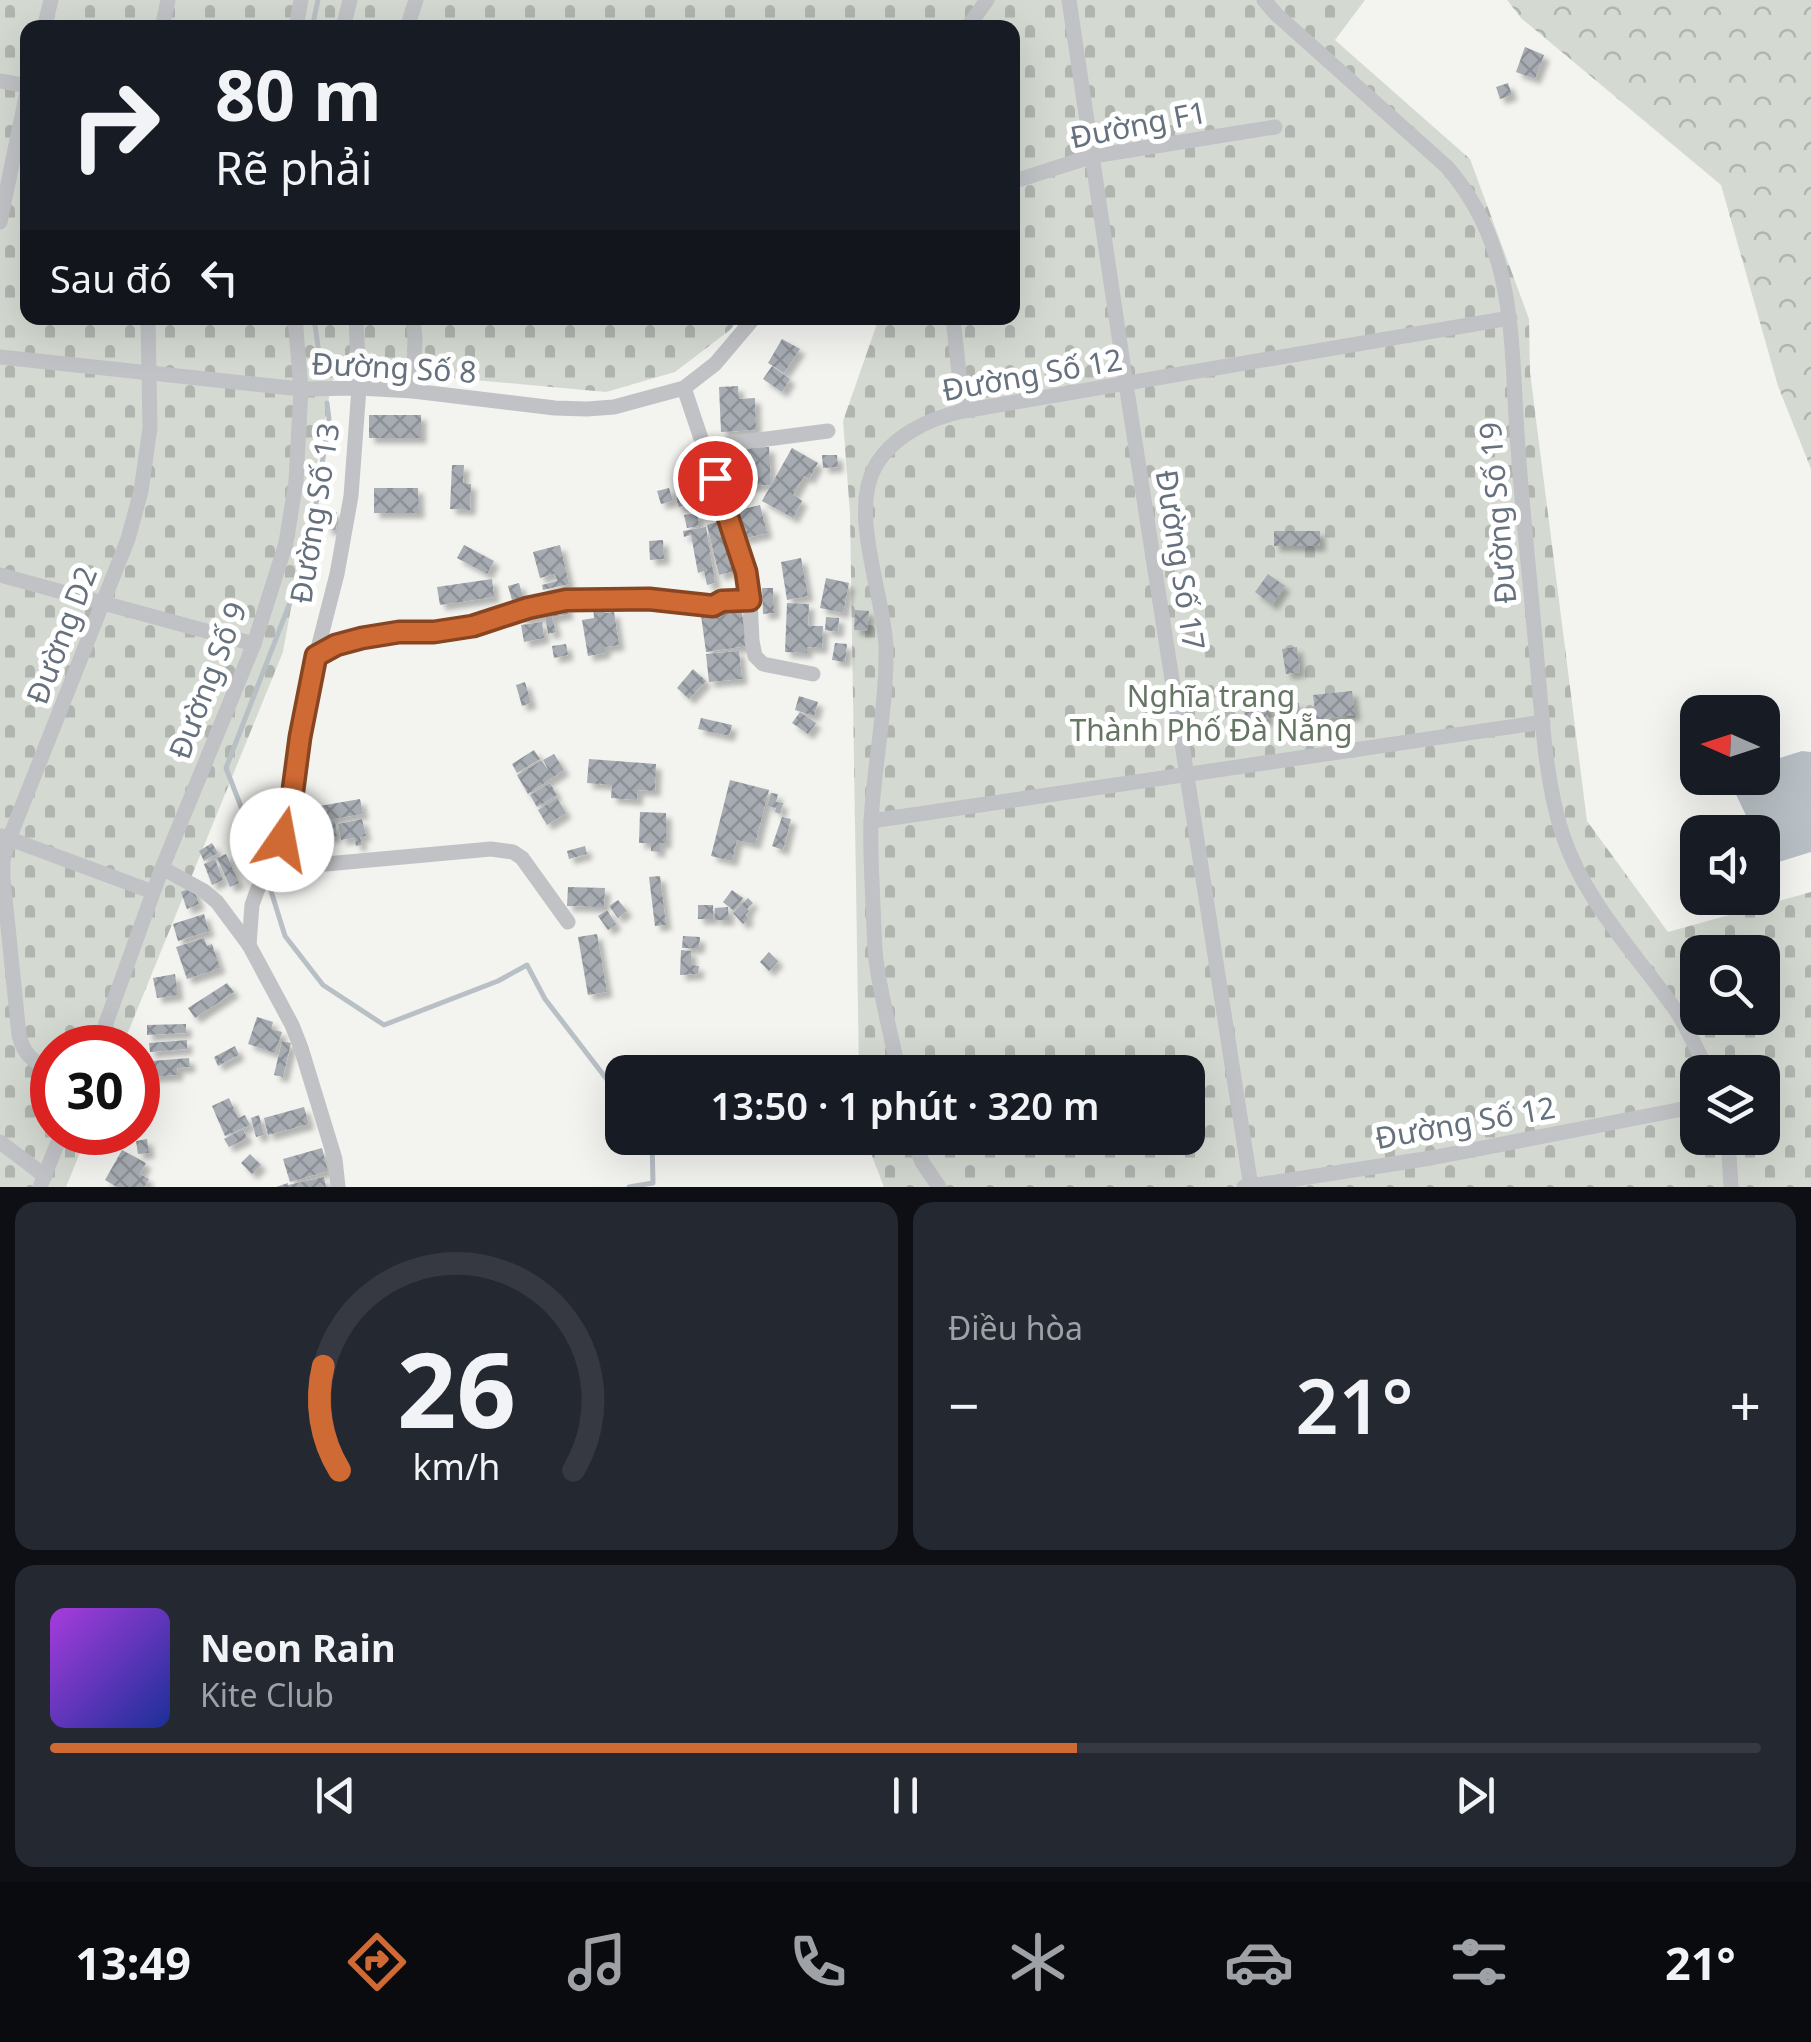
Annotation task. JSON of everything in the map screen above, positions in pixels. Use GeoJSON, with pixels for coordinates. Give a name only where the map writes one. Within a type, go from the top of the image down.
{"type":"FeatureCollection","features":[{"type":"Feature","properties":{"kind":"street","name":"Đường Số 17"},"geometry":{"type":"LineString","coordinates":[[1069,0],[1251,1186]]}},
{"type":"Feature","properties":{"kind":"street","name":"Đường Số 19"},"geometry":{"type":"LineString","coordinates":[[1264,0],[1447,166],[1480,212],[1503,278],[1510,318],[1543,722],[1562,834],[1590,894],[1680,1016],[1700,1055]]}},
{"type":"Feature","properties":{"kind":"street"},"geometry":{"type":"LineString","coordinates":[[0,222],[20,125]]}},
{"type":"Feature","properties":{"kind":"street","name":"Đường F1"},"geometry":{"type":"LineString","coordinates":[[1020,179],[1093,156],[1275,127]]}},
{"type":"Feature","properties":{"kind":"street","name":"Đường Số 12"},"geometry":{"type":"LineString","coordinates":[[896,1055],[876,959],[870,858],[886,653],[885,627],[864,514],[875,467],[898,442],[944,415],[1510,318]]}},
{"type":"Feature","properties":{"kind":"street","name":"Đường D2"},"geometry":{"type":"LineString","coordinates":[[30,1058],[19,1035],[2,868],[5,837],[128,539],[141,491],[150,428],[148,325]]}},
{"type":"Feature","properties":{"kind":"street","name":"Đường Số 9"},"geometry":{"type":"LineString","coordinates":[[105,1025],[243,640],[286,543],[292,512],[300,390],[295,325]]}},
{"type":"Feature","properties":{"kind":"street","name":"Đường Số 13"},"geometry":{"type":"LineString","coordinates":[[248,945],[252,905],[289,820],[300,737],[351,496],[359,388],[356,325]]}},
{"type":"Feature","properties":{"kind":"street"},"geometry":{"type":"LineString","coordinates":[[413,391],[414,325]]}},
{"type":"Feature","properties":{"kind":"street","name":"Đường Số 8"},"geometry":{"type":"LineString","coordinates":[[0,357],[300,390],[413,391],[586,409],[614,407],[684,388],[715,364],[748,325]]}},
{"type":"Feature","properties":{"kind":"street"},"geometry":{"type":"LineString","coordinates":[[954,325],[962,411]]}},
{"type":"Feature","properties":{"kind":"street"},"geometry":{"type":"LineString","coordinates":[[684,388],[746,572],[755,656],[763,664],[813,674]]}},
{"type":"Feature","properties":{"kind":"street"},"geometry":{"type":"LineString","coordinates":[[704,447],[828,431]]}},
{"type":"Feature","properties":{"kind":"street"},"geometry":{"type":"LineString","coordinates":[[0,575],[243,640]]}},
{"type":"Feature","properties":{"kind":"street"},"geometry":{"type":"LineString","coordinates":[[316,656],[362,638],[473,626],[566,600],[649,599],[713,606],[722,601],[750,600]]}},
{"type":"Feature","properties":{"kind":"street"},"geometry":{"type":"LineString","coordinates":[[871,822],[1543,722]]}},
{"type":"Feature","properties":{"kind":"street"},"geometry":{"type":"LineString","coordinates":[[5,837],[154,892]]}},
{"type":"Feature","properties":{"kind":"street"},"geometry":{"type":"LineString","coordinates":[[282,840],[315,862],[326,864],[491,849],[514,852],[568,922]]}},
{"type":"Feature","properties":{"kind":"street"},"geometry":{"type":"LineString","coordinates":[[162,868],[204,890],[248,945],[301,1048],[334,1159],[338,1187]]}},
{"type":"Feature","properties":{"kind":"street","name":"Đường Số 12"},"geometry":{"type":"LineString","coordinates":[[1242,1187],[1430,1158],[1680,1109]]}},
{"type":"Feature","properties":{"kind":"street"},"geometry":{"type":"LineString","coordinates":[[0,1142],[43,1182],[53,1155]]}},
{"type":"Feature","properties":{"kind":"street"},"geometry":{"type":"LineString","coordinates":[[919,1155],[939,1187]]}},
{"type":"Feature","properties":{"kind":"street"},"geometry":{"type":"LineString","coordinates":[[1729,1155],[1731,1187]]}},
{"type":"Feature","properties":{"kind":"green space","name":"Nghĩa trang Thành Phố Đà Nẵng"},"geometry":{"type":"Polygon","coordinates":[[[0,0],[1365,0],[1335,40],[1470,159],[1529,319],[1530,372],[1587,821],[1668,932],[1729,915],[1780,915],[1780,901],[1811,892],[1811,1187],[884,1187],[872,1155],[1205,1155],[1205,1055],[859,1055],[850,513],[843,421],[877,325],[1020,325],[1020,20],[20,20],[20,325],[734,325],[675,372],[606,392],[343,371],[332,381],[283,652],[131,1025],[30,1025],[30,1155],[79,1155],[66,1187],[0,1187],[0,0]]]}},
{"type":"Feature","properties":{"kind":"green space"},"geometry":{"type":"Polygon","coordinates":[[[1507,0],[1811,0],[1811,469],[1778,386],[1721,185],[1521,18],[1507,0]]]}},
{"type":"Feature","properties":{"kind":"shaded area"},"geometry":{"type":"Polygon","coordinates":[[[1811,752],[1811,852],[1780,862],[1780,815],[1746,815],[1736,795],[1780,795],[1780,758],[1811,752]]]}},
{"type":"Feature","properties":{"kind":"building"},"geometry":{"type":"Polygon","coordinates":[[[1525,47],[1544,55],[1535,79],[1516,72],[1525,47]]]}},
{"type":"Feature","properties":{"kind":"building"},"geometry":{"type":"Polygon","coordinates":[[[1508,83],[1512,95],[1500,99],[1496,87],[1508,83]]]}},
{"type":"Feature","properties":{"kind":"building"},"geometry":{"type":"Polygon","coordinates":[[[782,339],[800,349],[784,373],[768,363],[782,339]]]}},
{"type":"Feature","properties":{"kind":"building"},"geometry":{"type":"Polygon","coordinates":[[[772,366],[790,379],[782,392],[763,379],[772,366]]]}},
{"type":"Feature","properties":{"kind":"building"},"geometry":{"type":"Polygon","coordinates":[[[738,386],[739,399],[755,398],[756,430],[721,432],[719,387],[738,386]]]}},
{"type":"Feature","properties":{"kind":"building"},"geometry":{"type":"Polygon","coordinates":[[[369,415],[421,415],[421,438],[369,438],[369,415]]]}},
{"type":"Feature","properties":{"kind":"building"},"geometry":{"type":"Polygon","coordinates":[[[769,447],[771,485],[719,487],[717,449],[769,447]]]}},
{"type":"Feature","properties":{"kind":"building"},"geometry":{"type":"Polygon","coordinates":[[[792,448],[818,463],[809,479],[804,476],[793,495],[802,501],[793,518],[762,501],[792,448]]]}},
{"type":"Feature","properties":{"kind":"building"},"geometry":{"type":"Polygon","coordinates":[[[822,455],[837,455],[838,467],[823,468],[822,455]]]}},
{"type":"Feature","properties":{"kind":"building"},"geometry":{"type":"Polygon","coordinates":[[[452,465],[464,465],[463,483],[471,484],[470,510],[450,509],[452,465]]]}},
{"type":"Feature","properties":{"kind":"building"},"geometry":{"type":"Polygon","coordinates":[[[374,488],[418,488],[419,513],[374,513],[374,488]]]}},
{"type":"Feature","properties":{"kind":"building"},"geometry":{"type":"Polygon","coordinates":[[[669,488],[673,501],[661,504],[657,491],[669,488]]]}},
{"type":"Feature","properties":{"kind":"building"},"geometry":{"type":"Polygon","coordinates":[[[689,494],[690,498],[699,495],[700,501],[679,507],[676,498],[689,494]]]}},
{"type":"Feature","properties":{"kind":"building"},"geometry":{"type":"Polygon","coordinates":[[[760,505],[767,533],[742,539],[735,511],[760,505]]]}},
{"type":"Feature","properties":{"kind":"building"},"geometry":{"type":"Polygon","coordinates":[[[327,512],[337,512],[336,530],[326,529],[327,512]]]}},
{"type":"Feature","properties":{"kind":"building"},"geometry":{"type":"Polygon","coordinates":[[[697,513],[699,526],[687,528],[684,515],[697,513]]]}},
{"type":"Feature","properties":{"kind":"building"},"geometry":{"type":"Polygon","coordinates":[[[721,521],[734,571],[719,575],[707,525],[721,521]]]}},
{"type":"Feature","properties":{"kind":"building"},"geometry":{"type":"Polygon","coordinates":[[[706,527],[715,583],[707,585],[704,571],[698,573],[691,535],[684,537],[683,531],[706,527]]]}},
{"type":"Feature","properties":{"kind":"building"},"geometry":{"type":"Polygon","coordinates":[[[1274,531],[1320,531],[1320,546],[1274,546],[1274,531]]]}},
{"type":"Feature","properties":{"kind":"building"},"geometry":{"type":"Polygon","coordinates":[[[663,540],[664,559],[650,560],[649,541],[663,540]]]}},
{"type":"Feature","properties":{"kind":"building"},"geometry":{"type":"Polygon","coordinates":[[[464,545],[494,561],[487,574],[457,558],[464,545]]]}},
{"type":"Feature","properties":{"kind":"building"},"geometry":{"type":"Polygon","coordinates":[[[560,545],[569,584],[543,590],[542,585],[557,581],[555,574],[540,578],[533,552],[560,545]]]}},
{"type":"Feature","properties":{"kind":"building"},"geometry":{"type":"Polygon","coordinates":[[[801,558],[808,596],[787,600],[781,562],[801,558]]]}},
{"type":"Feature","properties":{"kind":"building"},"geometry":{"type":"Polygon","coordinates":[[[1268,574],[1285,586],[1272,605],[1255,592],[1268,574]]]}},
{"type":"Feature","properties":{"kind":"building"},"geometry":{"type":"Polygon","coordinates":[[[826,578],[849,583],[843,613],[820,608],[826,578]]]}},
{"type":"Feature","properties":{"kind":"building"},"geometry":{"type":"Polygon","coordinates":[[[492,579],[494,597],[440,605],[437,587],[492,579]]]}},
{"type":"Feature","properties":{"kind":"building"},"geometry":{"type":"Polygon","coordinates":[[[519,583],[523,597],[512,600],[508,586],[519,583]]]}},
{"type":"Feature","properties":{"kind":"building"},"geometry":{"type":"Polygon","coordinates":[[[762,588],[773,588],[774,613],[763,614],[762,588]]]}},
{"type":"Feature","properties":{"kind":"building"},"geometry":{"type":"Polygon","coordinates":[[[566,603],[568,614],[552,617],[556,632],[548,634],[545,616],[522,621],[520,613],[566,603]]]}},
{"type":"Feature","properties":{"kind":"building"},"geometry":{"type":"Polygon","coordinates":[[[787,603],[809,604],[808,626],[823,626],[822,648],[807,647],[807,653],[785,652],[787,603]]]}},
{"type":"Feature","properties":{"kind":"building"},"geometry":{"type":"Polygon","coordinates":[[[603,604],[605,613],[614,612],[619,645],[588,656],[582,620],[594,618],[593,605],[603,604]]]}},
{"type":"Feature","properties":{"kind":"building"},"geometry":{"type":"Polygon","coordinates":[[[741,608],[747,646],[706,652],[701,615],[741,608]]]}},
{"type":"Feature","properties":{"kind":"building"},"geometry":{"type":"Polygon","coordinates":[[[855,610],[869,611],[867,631],[854,630],[855,610]]]}},
{"type":"Feature","properties":{"kind":"building"},"geometry":{"type":"Polygon","coordinates":[[[826,617],[839,618],[838,632],[825,630],[826,617]]]}},
{"type":"Feature","properties":{"kind":"building"},"geometry":{"type":"Polygon","coordinates":[[[542,622],[544,638],[524,642],[521,625],[542,622]]]}},
{"type":"Feature","properties":{"kind":"building"},"geometry":{"type":"Polygon","coordinates":[[[835,643],[847,644],[845,662],[832,660],[835,643]]]}},
{"type":"Feature","properties":{"kind":"building"},"geometry":{"type":"Polygon","coordinates":[[[566,644],[568,655],[554,658],[552,646],[566,644]]]}},
{"type":"Feature","properties":{"kind":"building"},"geometry":{"type":"Polygon","coordinates":[[[1297,647],[1300,672],[1286,674],[1282,649],[1297,647]]]}},
{"type":"Feature","properties":{"kind":"building"},"geometry":{"type":"Polygon","coordinates":[[[739,651],[742,679],[709,682],[706,654],[739,651]]]}},
{"type":"Feature","properties":{"kind":"building"},"geometry":{"type":"Polygon","coordinates":[[[693,669],[706,681],[689,699],[677,688],[693,669]]]}},
{"type":"Feature","properties":{"kind":"building"},"geometry":{"type":"Polygon","coordinates":[[[525,682],[531,703],[522,706],[516,685],[525,682]]]}},
{"type":"Feature","properties":{"kind":"building"},"geometry":{"type":"Polygon","coordinates":[[[1255,686],[1260,699],[1242,706],[1237,693],[1255,686]]]}},
{"type":"Feature","properties":{"kind":"building"},"geometry":{"type":"Polygon","coordinates":[[[1352,691],[1355,715],[1316,720],[1313,695],[1352,691]]]}},
{"type":"Feature","properties":{"kind":"building"},"geometry":{"type":"Polygon","coordinates":[[[799,696],[818,702],[814,716],[795,710],[799,696]]]}},
{"type":"Feature","properties":{"kind":"building"},"geometry":{"type":"Polygon","coordinates":[[[1262,702],[1269,718],[1250,726],[1243,710],[1262,702]]]}},
{"type":"Feature","properties":{"kind":"building"},"geometry":{"type":"Polygon","coordinates":[[[1299,703],[1301,719],[1288,721],[1286,704],[1299,703]]]}},
{"type":"Feature","properties":{"kind":"building"},"geometry":{"type":"Polygon","coordinates":[[[800,712],[816,723],[808,734],[792,723],[800,712]]]}},
{"type":"Feature","properties":{"kind":"building"},"geometry":{"type":"Polygon","coordinates":[[[701,718],[732,725],[729,736],[698,729],[701,718]]]}},
{"type":"Feature","properties":{"kind":"building"},"geometry":{"type":"Polygon","coordinates":[[[534,750],[540,759],[517,773],[512,764],[534,750]]]}},
{"type":"Feature","properties":{"kind":"building"},"geometry":{"type":"Polygon","coordinates":[[[554,754],[564,770],[528,794],[517,775],[541,761],[549,771],[543,760],[554,754]]]}},
{"type":"Feature","properties":{"kind":"building"},"geometry":{"type":"Polygon","coordinates":[[[589,759],[656,764],[655,791],[638,790],[637,800],[611,798],[612,785],[587,783],[589,759]]]}},
{"type":"Feature","properties":{"kind":"building"},"geometry":{"type":"Polygon","coordinates":[[[730,780],[769,790],[755,844],[737,840],[732,861],[711,856],[730,780]]]}},
{"type":"Feature","properties":{"kind":"building"},"geometry":{"type":"Polygon","coordinates":[[[550,783],[557,795],[537,807],[530,795],[550,783]]]}},
{"type":"Feature","properties":{"kind":"building"},"geometry":{"type":"Polygon","coordinates":[[[771,793],[778,794],[776,802],[783,803],[780,814],[775,812],[776,808],[767,806],[771,793]]]}},
{"type":"Feature","properties":{"kind":"building"},"geometry":{"type":"Polygon","coordinates":[[[557,798],[566,813],[547,825],[538,810],[557,798]]]}},
{"type":"Feature","properties":{"kind":"building"},"geometry":{"type":"Polygon","coordinates":[[[360,799],[363,814],[299,825],[301,814],[308,808],[360,799]]]}},
{"type":"Feature","properties":{"kind":"building"},"geometry":{"type":"Polygon","coordinates":[[[640,812],[666,813],[666,843],[660,843],[660,852],[651,851],[651,843],[639,843],[640,812]]]}},
{"type":"Feature","properties":{"kind":"building"},"geometry":{"type":"Polygon","coordinates":[[[782,817],[791,819],[783,850],[772,846],[782,817]]]}},
{"type":"Feature","properties":{"kind":"building"},"geometry":{"type":"Polygon","coordinates":[[[362,819],[366,836],[360,837],[362,845],[356,846],[354,838],[341,840],[338,824],[362,819]]]}},
{"type":"Feature","properties":{"kind":"building"},"geometry":{"type":"Polygon","coordinates":[[[335,821],[337,836],[317,840],[314,826],[335,821]]]}},
{"type":"Feature","properties":{"kind":"building"},"geometry":{"type":"Polygon","coordinates":[[[212,843],[218,853],[204,861],[199,851],[212,843]]]}},
{"type":"Feature","properties":{"kind":"building"},"geometry":{"type":"Polygon","coordinates":[[[585,846],[587,854],[569,859],[567,851],[585,846]]]}},
{"type":"Feature","properties":{"kind":"building"},"geometry":{"type":"Polygon","coordinates":[[[226,854],[239,883],[230,887],[217,858],[226,854]]]}},
{"type":"Feature","properties":{"kind":"building"},"geometry":{"type":"Polygon","coordinates":[[[215,859],[223,880],[212,885],[204,864],[215,859]]]}},
{"type":"Feature","properties":{"kind":"building"},"geometry":{"type":"Polygon","coordinates":[[[660,876],[666,925],[655,926],[649,877],[660,876]]]}},
{"type":"Feature","properties":{"kind":"building"},"geometry":{"type":"Polygon","coordinates":[[[193,887],[199,904],[187,909],[181,892],[193,887]]]}},
{"type":"Feature","properties":{"kind":"building"},"geometry":{"type":"Polygon","coordinates":[[[568,887],[605,888],[604,907],[567,906],[568,887]]]}},
{"type":"Feature","properties":{"kind":"building"},"geometry":{"type":"Polygon","coordinates":[[[732,890],[743,898],[734,911],[723,902],[732,890]]]}},
{"type":"Feature","properties":{"kind":"building"},"geometry":{"type":"Polygon","coordinates":[[[748,898],[753,903],[743,924],[733,913],[748,898]]]}},
{"type":"Feature","properties":{"kind":"building"},"geometry":{"type":"Polygon","coordinates":[[[618,900],[627,911],[618,918],[609,906],[618,900]]]}},
{"type":"Feature","properties":{"kind":"building"},"geometry":{"type":"Polygon","coordinates":[[[698,905],[713,905],[713,919],[698,919],[698,905]]]}},
{"type":"Feature","properties":{"kind":"building"},"geometry":{"type":"Polygon","coordinates":[[[728,907],[729,920],[715,920],[715,908],[728,907]]]}},
{"type":"Feature","properties":{"kind":"building"},"geometry":{"type":"Polygon","coordinates":[[[607,910],[616,924],[608,930],[598,916],[607,910]]]}},
{"type":"Feature","properties":{"kind":"building"},"geometry":{"type":"Polygon","coordinates":[[[204,914],[209,931],[178,941],[173,924],[204,914]]]}},
{"type":"Feature","properties":{"kind":"building"},"geometry":{"type":"Polygon","coordinates":[[[597,934],[607,992],[588,995],[578,937],[597,934]]]}},
{"type":"Feature","properties":{"kind":"building"},"geometry":{"type":"Polygon","coordinates":[[[683,936],[700,937],[699,948],[682,948],[683,936]]]}},
{"type":"Feature","properties":{"kind":"building"},"geometry":{"type":"Polygon","coordinates":[[[204,938],[207,946],[212,944],[220,968],[187,979],[176,947],[204,938]]]}},
{"type":"Feature","properties":{"kind":"building"},"geometry":{"type":"Polygon","coordinates":[[[681,950],[691,951],[691,965],[699,966],[698,974],[680,975],[681,950]]]}},
{"type":"Feature","properties":{"kind":"building"},"geometry":{"type":"Polygon","coordinates":[[[769,952],[778,961],[769,971],[760,962],[769,952]]]}},
{"type":"Feature","properties":{"kind":"building"},"geometry":{"type":"Polygon","coordinates":[[[175,974],[178,995],[157,998],[153,978],[175,974]]]}},
{"type":"Feature","properties":{"kind":"building"},"geometry":{"type":"Polygon","coordinates":[[[227,983],[234,992],[195,1018],[188,1008],[227,983]]]}},
{"type":"Feature","properties":{"kind":"building"},"geometry":{"type":"Polygon","coordinates":[[[257,1017],[273,1022],[271,1029],[282,1032],[275,1053],[248,1044],[257,1017]]]}},
{"type":"Feature","properties":{"kind":"building"},"geometry":{"type":"Polygon","coordinates":[[[186,1024],[186,1033],[160,1034],[160,1025],[147,1025],[186,1024]]]}},
{"type":"Feature","properties":{"kind":"building"},"geometry":{"type":"Polygon","coordinates":[[[187,1040],[187,1049],[160,1051],[160,1042],[187,1040]]]}},
{"type":"Feature","properties":{"kind":"building"},"geometry":{"type":"Polygon","coordinates":[[[282,1041],[291,1043],[283,1077],[274,1075],[282,1041]]]}},
{"type":"Feature","properties":{"kind":"building"},"geometry":{"type":"Polygon","coordinates":[[[235,1046],[239,1055],[218,1066],[214,1057],[235,1046]]]}},
{"type":"Feature","properties":{"kind":"building"},"geometry":{"type":"Polygon","coordinates":[[[189,1058],[190,1067],[177,1068],[178,1075],[160,1076],[160,1060],[189,1058]]]}},
{"type":"Feature","properties":{"kind":"building"},"geometry":{"type":"Polygon","coordinates":[[[229,1098],[238,1118],[245,1115],[250,1125],[225,1136],[212,1106],[229,1098]]]}},
{"type":"Feature","properties":{"kind":"building"},"geometry":{"type":"Polygon","coordinates":[[[304,1107],[309,1124],[268,1135],[264,1118],[304,1107]]]}},
{"type":"Feature","properties":{"kind":"building"},"geometry":{"type":"Polygon","coordinates":[[[259,1115],[264,1135],[256,1137],[251,1118],[259,1115]]]}},
{"type":"Feature","properties":{"kind":"building"},"geometry":{"type":"Polygon","coordinates":[[[243,1129],[247,1138],[229,1147],[224,1139],[243,1129]]]}},
{"type":"Feature","properties":{"kind":"building"},"geometry":{"type":"Polygon","coordinates":[[[322,1148],[328,1171],[290,1182],[283,1159],[322,1148]]]}},
{"type":"Feature","properties":{"kind":"building"},"geometry":{"type":"Polygon","coordinates":[[[250,1154],[261,1165],[252,1174],[241,1163],[250,1154]]]}},
{"type":"Feature","properties":{"kind":"building"},"geometry":{"type":"Polygon","coordinates":[[[119,1155],[131,1155],[146,1163],[140,1174],[149,1179],[144,1187],[117,1187],[105,1180],[119,1155]]]}},
{"type":"Feature","properties":{"kind":"building"},"geometry":{"type":"Polygon","coordinates":[[[324,1177],[326,1187],[276,1187],[288,1183],[324,1177]]]}},
{"type":"Feature","properties":{"kind":"waterway"},"geometry":{"type":"LineString","coordinates":[[314,20],[318,0]]}},
{"type":"Feature","properties":{"kind":"waterway"},"geometry":{"type":"LineString","coordinates":[[315,325],[322,375]]}},
{"type":"Feature","properties":{"kind":"waterway"},"geometry":{"type":"LineString","coordinates":[[260,856],[226,768],[308,556],[329,419],[327,403]]}},
{"type":"Feature","properties":{"kind":"waterway"},"geometry":{"type":"LineString","coordinates":[[271,891],[285,936],[323,985],[384,1025],[498,981],[527,965],[545,999],[605,1077]]}},
{"type":"Feature","properties":{"kind":"waterway"},"geometry":{"type":"LineString","coordinates":[[629,1187],[653,1183],[652,1155]]}},
{"type":"Feature","properties":{"kind":"route"},"geometry":{"type":"LineString","coordinates":[[282,840],[289,820],[316,656],[362,638],[473,626],[566,600],[649,599],[713,606],[722,601],[750,600],[746,572],[715,478]]}}]}
